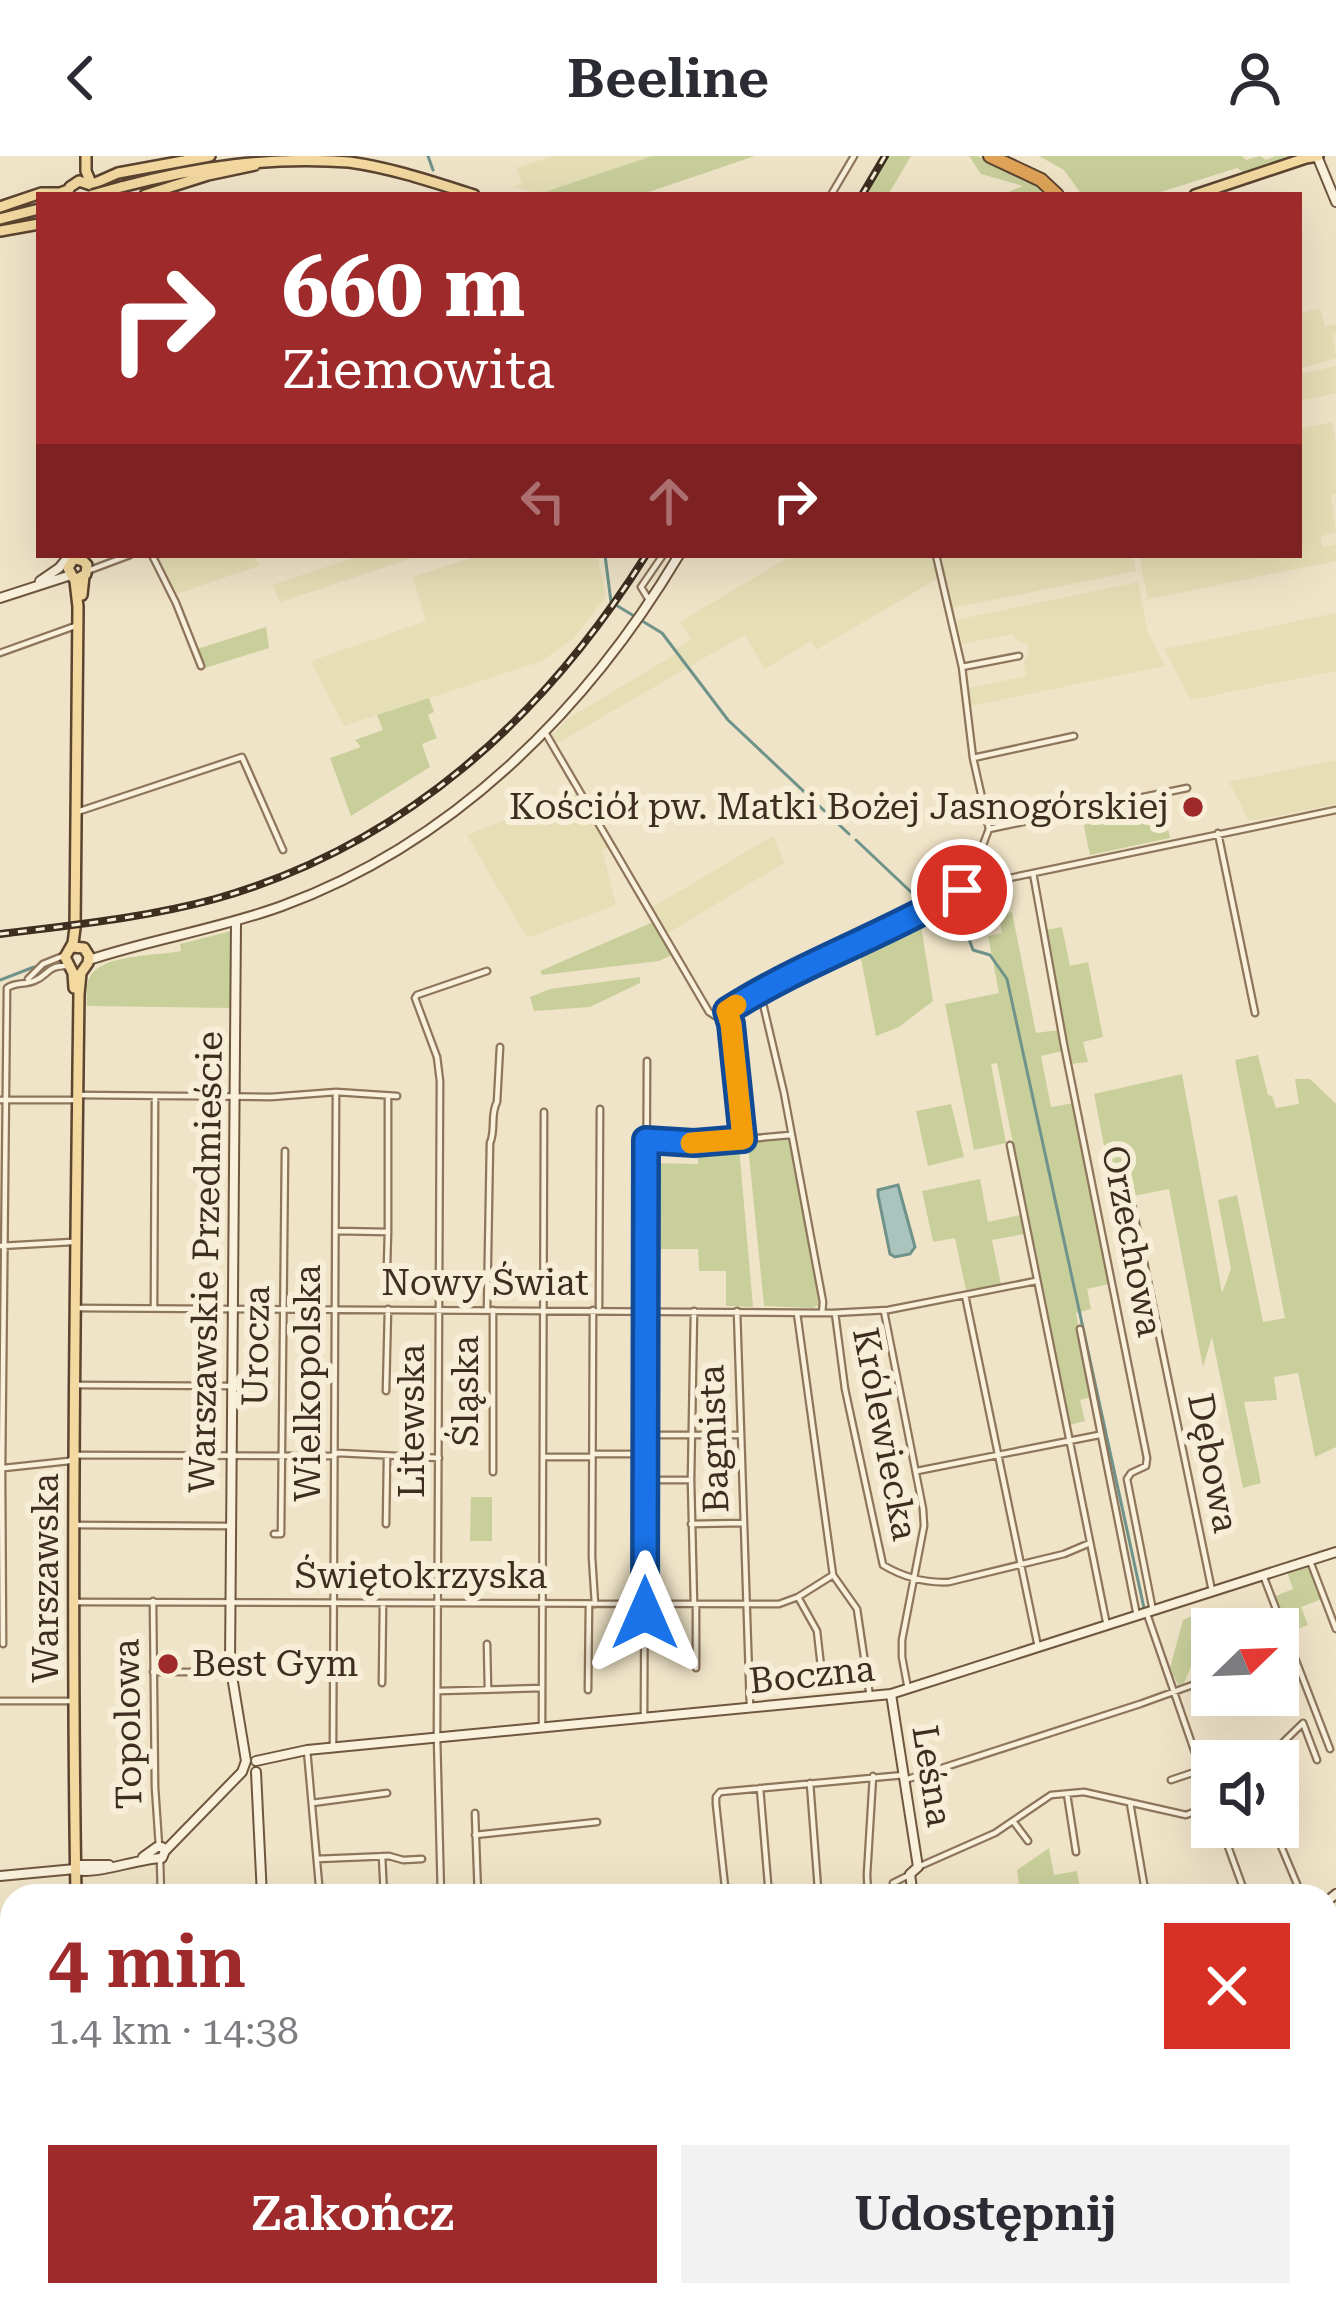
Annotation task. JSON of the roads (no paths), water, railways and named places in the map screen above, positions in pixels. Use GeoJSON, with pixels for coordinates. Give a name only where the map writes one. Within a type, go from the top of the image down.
{"type":"FeatureCollection","features":[{"type":"Feature","properties":{"kind":"highway"},"geometry":{"type":"LineString","coordinates":[[990,156],[1041,180],[1054,192]]}},
{"type":"Feature","properties":{"kind":"highway"},"geometry":{"type":"LineString","coordinates":[[1005,156],[1044,173],[1063,192]]}},
{"type":"Feature","properties":{"kind":"main road"},"geometry":{"type":"LineString","coordinates":[[70,189],[83,156]]}},
{"type":"Feature","properties":{"kind":"main road"},"geometry":{"type":"LineString","coordinates":[[83,156],[94,189]]}},
{"type":"Feature","properties":{"kind":"main road"},"geometry":{"type":"LineString","coordinates":[[94,189],[118,173],[210,156]]}},
{"type":"Feature","properties":{"kind":"main road"},"geometry":{"type":"LineString","coordinates":[[1204,192],[1318,156]]}},
{"type":"Feature","properties":{"kind":"main road"},"geometry":{"type":"LineString","coordinates":[[1218,192],[1318,156]]}},
{"type":"Feature","properties":{"kind":"main road"},"geometry":{"type":"LineString","coordinates":[[70,189],[83,181],[94,189],[121,188],[226,162],[302,157],[372,166],[463,192]]}},
{"type":"Feature","properties":{"kind":"main road"},"geometry":{"type":"LineString","coordinates":[[155,192],[229,170],[302,157]]}},
{"type":"Feature","properties":{"kind":"main road"},"geometry":{"type":"LineString","coordinates":[[0,207],[36,195]]}},
{"type":"Feature","properties":{"kind":"main road"},"geometry":{"type":"LineString","coordinates":[[0,219],[36,210]]}},
{"type":"Feature","properties":{"kind":"main road"},"geometry":{"type":"LineString","coordinates":[[0,231],[36,224]]}},
{"type":"Feature","properties":{"kind":"main road","name":"Warszawska"},"geometry":{"type":"LineString","coordinates":[[77,958],[78,565]]}},
{"type":"Feature","properties":{"kind":"main road","name":"Warszawska"},"geometry":{"type":"LineString","coordinates":[[75,1260],[78,565]]}},
{"type":"Feature","properties":{"kind":"main road","name":"Warszawska"},"geometry":{"type":"LineString","coordinates":[[76,1095],[76,1884]]}},
{"type":"Feature","properties":{"kind":"street"},"geometry":{"type":"LineString","coordinates":[[833,192],[854,156]]}},
{"type":"Feature","properties":{"kind":"street"},"geometry":{"type":"LineString","coordinates":[[1318,156],[1336,202]]}},
{"type":"Feature","properties":{"kind":"street"},"geometry":{"type":"LineString","coordinates":[[0,598],[78,565],[122,558]]}},
{"type":"Feature","properties":{"kind":"street"},"geometry":{"type":"LineString","coordinates":[[154,558],[201,666]]}},
{"type":"Feature","properties":{"kind":"street"},"geometry":{"type":"LineString","coordinates":[[651,602],[641,587],[660,558]]}},
{"type":"Feature","properties":{"kind":"street"},"geometry":{"type":"LineString","coordinates":[[23,982],[43,964],[236,922],[337,883],[423,834],[496,778],[544,732],[639,620],[677,558]]}},
{"type":"Feature","properties":{"kind":"street"},"geometry":{"type":"LineString","coordinates":[[937,558],[962,667],[973,758],[989,829],[970,887]]}},
{"type":"Feature","properties":{"kind":"street"},"geometry":{"type":"LineString","coordinates":[[0,653],[78,625]]}},
{"type":"Feature","properties":{"kind":"street"},"geometry":{"type":"LineString","coordinates":[[962,667],[1018,656]]}},
{"type":"Feature","properties":{"kind":"street"},"geometry":{"type":"LineString","coordinates":[[544,732],[715,1016],[807,964],[970,887],[1336,809]]}},
{"type":"Feature","properties":{"kind":"street"},"geometry":{"type":"LineString","coordinates":[[973,758],[1074,736]]}},
{"type":"Feature","properties":{"kind":"street"},"geometry":{"type":"LineString","coordinates":[[80,811],[242,757],[283,850]]}},
{"type":"Feature","properties":{"kind":"street"},"geometry":{"type":"LineString","coordinates":[[989,829],[1187,788]]}},
{"type":"Feature","properties":{"kind":"street"},"geometry":{"type":"LineString","coordinates":[[1218,832],[1255,1013]]}},
{"type":"Feature","properties":{"kind":"street","name":"Orzechowa"},"geometry":{"type":"LineString","coordinates":[[1033,872],[1147,1459],[1146,1466],[1127,1479],[1146,1613]]}},
{"type":"Feature","properties":{"kind":"street","name":"Warszawskie Przedmieście"},"geometry":{"type":"LineString","coordinates":[[236,922],[231,1672],[256,1785],[261,1884]]}},
{"type":"Feature","properties":{"kind":"street"},"geometry":{"type":"LineString","coordinates":[[3,1644],[7,988],[34,981],[50,968],[77,958]]}},
{"type":"Feature","properties":{"kind":"street","name":"Litewska"},"geometry":{"type":"LineString","coordinates":[[441,1884],[440,1105],[438,1063],[415,998],[488,971]]}},
{"type":"Feature","properties":{"kind":"street","name":"Królewiecka"},"geometry":{"type":"LineString","coordinates":[[760,991],[792,1135],[822,1312]]}},
{"type":"Feature","properties":{"kind":"street"},"geometry":{"type":"LineString","coordinates":[[723,1013],[731,1024],[743,1139]]}},
{"type":"Feature","properties":{"kind":"street","name":"Śląska"},"geometry":{"type":"LineString","coordinates":[[493,1472],[490,1143],[500,1047]]}},
{"type":"Feature","properties":{"kind":"street"},"geometry":{"type":"LineString","coordinates":[[644,1719],[647,1061]]}},
{"type":"Feature","properties":{"kind":"street"},"geometry":{"type":"LineString","coordinates":[[3,1100],[335,1092],[397,1096]]}},
{"type":"Feature","properties":{"kind":"street","name":"Wielkopolska"},"geometry":{"type":"LineString","coordinates":[[333,1747],[335,1092]]}},
{"type":"Feature","properties":{"kind":"street"},"geometry":{"type":"LineString","coordinates":[[388,1095],[388,1266]]}},
{"type":"Feature","properties":{"kind":"street"},"geometry":{"type":"LineString","coordinates":[[154,1308],[155,1096]]}},
{"type":"Feature","properties":{"kind":"street"},"geometry":{"type":"LineString","coordinates":[[588,1690],[600,1109]]}},
{"type":"Feature","properties":{"kind":"street"},"geometry":{"type":"LineString","coordinates":[[542,1728],[544,1112]]}},
{"type":"Feature","properties":{"kind":"street"},"geometry":{"type":"LineString","coordinates":[[646,1140],[694,1143],[792,1135]]}},
{"type":"Feature","properties":{"kind":"street"},"geometry":{"type":"LineString","coordinates":[[1010,1145],[1107,1626]]}},
{"type":"Feature","properties":{"kind":"street","name":"Urocza"},"geometry":{"type":"LineString","coordinates":[[274,1534],[281,1534],[285,1151]]}},
{"type":"Feature","properties":{"kind":"street","name":"Dębowa"},"geometry":{"type":"LineString","coordinates":[[1132,1204],[1213,1592]]}},
{"type":"Feature","properties":{"kind":"street"},"geometry":{"type":"LineString","coordinates":[[336,1232],[388,1232]]}},
{"type":"Feature","properties":{"kind":"street"},"geometry":{"type":"LineString","coordinates":[[3,1246],[73,1242]]}},
{"type":"Feature","properties":{"kind":"street","name":"Nowy Świat"},"geometry":{"type":"LineString","coordinates":[[74,1308],[835,1313],[884,1311],[1036,1281]]}},
{"type":"Feature","properties":{"kind":"street"},"geometry":{"type":"LineString","coordinates":[[965,1295],[1038,1647]]}},
{"type":"Feature","properties":{"kind":"street"},"geometry":{"type":"LineString","coordinates":[[386,1391],[388,1310]]}},
{"type":"Feature","properties":{"kind":"street"},"geometry":{"type":"LineString","coordinates":[[694,1311],[691,1524],[696,1668]]}},
{"type":"Feature","properties":{"kind":"street","name":"Bagnista"},"geometry":{"type":"LineString","coordinates":[[737,1311],[750,1709]]}},
{"type":"Feature","properties":{"kind":"street"},"geometry":{"type":"LineString","coordinates":[[884,1311],[924,1526],[902,1640],[908,1689]]}},
{"type":"Feature","properties":{"kind":"street"},"geometry":{"type":"LineString","coordinates":[[797,1312],[832,1575],[856,1609],[870,1697]]}},
{"type":"Feature","properties":{"kind":"street","name":"Królewiecka"},"geometry":{"type":"LineString","coordinates":[[835,1313],[845,1389],[882,1562],[897,1574],[949,1582],[1064,1554],[1090,1543]]}},
{"type":"Feature","properties":{"kind":"street"},"geometry":{"type":"LineString","coordinates":[[1080,1329],[1146,1613],[1191,1741]]}},
{"type":"Feature","properties":{"kind":"street"},"geometry":{"type":"LineString","coordinates":[[74,1385],[231,1386]]}},
{"type":"Feature","properties":{"kind":"street"},"geometry":{"type":"LineString","coordinates":[[916,1471],[1101,1434]]}},
{"type":"Feature","properties":{"kind":"street"},"geometry":{"type":"LineString","coordinates":[[645,1435],[740,1435]]}},
{"type":"Feature","properties":{"kind":"street"},"geometry":{"type":"LineString","coordinates":[[542,1457],[645,1454]]}},
{"type":"Feature","properties":{"kind":"street"},"geometry":{"type":"LineString","coordinates":[[1,1468],[69,1461],[77,1455],[439,1458]]}},
{"type":"Feature","properties":{"kind":"street"},"geometry":{"type":"LineString","coordinates":[[386,1524],[387,1456]]}},
{"type":"Feature","properties":{"kind":"street"},"geometry":{"type":"LineString","coordinates":[[645,1480],[691,1480]]}},
{"type":"Feature","properties":{"kind":"street"},"geometry":{"type":"LineString","coordinates":[[691,1524],[743,1522]]}},
{"type":"Feature","properties":{"kind":"street"},"geometry":{"type":"LineString","coordinates":[[73,1525],[231,1526]]}},
{"type":"Feature","properties":{"kind":"street","name":"Boczna"},"geometry":{"type":"LineString","coordinates":[[160,1849],[252,1767],[275,1757],[333,1747],[891,1694],[1336,1552]]}},
{"type":"Feature","properties":{"kind":"street"},"geometry":{"type":"LineString","coordinates":[[1310,1560],[1336,1629]]}},
{"type":"Feature","properties":{"kind":"street","name":"Świętokrzyska"},"geometry":{"type":"LineString","coordinates":[[73,1602],[778,1604],[832,1575]]}},
{"type":"Feature","properties":{"kind":"street"},"geometry":{"type":"LineString","coordinates":[[1262,1575],[1330,1749]]}},
{"type":"Feature","properties":{"kind":"street"},"geometry":{"type":"LineString","coordinates":[[798,1597],[817,1631],[821,1667]]}},
{"type":"Feature","properties":{"kind":"street","name":"Topolowa"},"geometry":{"type":"LineString","coordinates":[[153,1601],[161,1884]]}},
{"type":"Feature","properties":{"kind":"street"},"geometry":{"type":"LineString","coordinates":[[382,1683],[383,1603]]}},
{"type":"Feature","properties":{"kind":"street"},"geometry":{"type":"LineString","coordinates":[[487,1643],[488,1690]]}},
{"type":"Feature","properties":{"kind":"street"},"geometry":{"type":"LineString","coordinates":[[153,1672],[231,1672]]}},
{"type":"Feature","properties":{"kind":"street"},"geometry":{"type":"LineString","coordinates":[[725,1884],[716,1797],[724,1790],[905,1777],[1191,1684]]}},
{"type":"Feature","properties":{"kind":"street"},"geometry":{"type":"LineString","coordinates":[[437,1691],[541,1688]]}},
{"type":"Feature","properties":{"kind":"street","name":"Leśna"},"geometry":{"type":"LineString","coordinates":[[891,1694],[905,1777],[913,1884]]}},
{"type":"Feature","properties":{"kind":"street"},"geometry":{"type":"LineString","coordinates":[[0,1701],[73,1701]]}},
{"type":"Feature","properties":{"kind":"street"},"geometry":{"type":"LineString","coordinates":[[1286,1740],[1303,1723],[1317,1760]]}},
{"type":"Feature","properties":{"kind":"street"},"geometry":{"type":"LineString","coordinates":[[307,1750],[319,1884]]}},
{"type":"Feature","properties":{"kind":"street"},"geometry":{"type":"LineString","coordinates":[[1171,1780],[1191,1773]]}},
{"type":"Feature","properties":{"kind":"street"},"geometry":{"type":"LineString","coordinates":[[867,1884],[873,1776]]}},
{"type":"Feature","properties":{"kind":"street"},"geometry":{"type":"LineString","coordinates":[[810,1783],[818,1884]]}},
{"type":"Feature","properties":{"kind":"street"},"geometry":{"type":"LineString","coordinates":[[760,1787],[768,1884]]}},
{"type":"Feature","properties":{"kind":"street"},"geometry":{"type":"LineString","coordinates":[[893,1883],[984,1839],[1044,1798],[1084,1792],[1191,1813]]}},
{"type":"Feature","properties":{"kind":"street"},"geometry":{"type":"LineString","coordinates":[[312,1803],[387,1793]]}},
{"type":"Feature","properties":{"kind":"street"},"geometry":{"type":"LineString","coordinates":[[1067,1794],[1076,1852]]}},
{"type":"Feature","properties":{"kind":"street"},"geometry":{"type":"LineString","coordinates":[[1130,1803],[1144,1884]]}},
{"type":"Feature","properties":{"kind":"street"},"geometry":{"type":"LineString","coordinates":[[475,1813],[478,1884]]}},
{"type":"Feature","properties":{"kind":"street"},"geometry":{"type":"LineString","coordinates":[[1013,1821],[1028,1841]]}},
{"type":"Feature","properties":{"kind":"street"},"geometry":{"type":"LineString","coordinates":[[476,1834],[597,1822]]}},
{"type":"Feature","properties":{"kind":"street"},"geometry":{"type":"LineString","coordinates":[[1229,1848],[1242,1884]]}},
{"type":"Feature","properties":{"kind":"street"},"geometry":{"type":"LineString","coordinates":[[1283,1848],[1297,1884]]}},
{"type":"Feature","properties":{"kind":"street"},"geometry":{"type":"LineString","coordinates":[[0,1876],[75,1869],[85,1873],[136,1861],[160,1849]]}},
{"type":"Feature","properties":{"kind":"street"},"geometry":{"type":"LineString","coordinates":[[382,1856],[383,1884]]}},
{"type":"Feature","properties":{"kind":"street"},"geometry":{"type":"LineString","coordinates":[[317,1859],[422,1859]]}},
{"type":"Feature","properties":{"kind":"water"},"geometry":{"type":"Polygon","coordinates":[[[898,1185],[915,1247],[910,1254],[895,1257],[890,1254],[878,1190],[898,1185]]]}},
{"type":"Feature","properties":{"kind":"waterway"},"geometry":{"type":"LineString","coordinates":[[428,156],[433,170]]}},
{"type":"Feature","properties":{"kind":"waterway"},"geometry":{"type":"LineString","coordinates":[[605,558],[611,602],[662,633],[728,720],[849,834]]}},
{"type":"Feature","properties":{"kind":"waterway"},"geometry":{"type":"LineString","coordinates":[[856,840],[929,909],[948,908],[962,920],[973,950],[990,955],[1007,979],[1144,1608]]}},
{"type":"Feature","properties":{"kind":"waterway"},"geometry":{"type":"LineString","coordinates":[[0,980],[34,967]]}},
{"type":"Feature","properties":{"kind":"railway"},"geometry":{"type":"LineString","coordinates":[[864,192],[885,156]]}},
{"type":"Feature","properties":{"kind":"railway"},"geometry":{"type":"LineString","coordinates":[[0,934],[189,906],[283,876],[347,846],[407,810],[514,722],[562,670],[644,558]]}},
{"type":"Feature","properties":{"kind":"place","name":"Kościół pw. Matki Bożej Jasnogórskiej"},"geometry":{"type":"Point","coordinates":[1193,807]}},
{"type":"Feature","properties":{"kind":"place","name":"Best Gym"},"geometry":{"type":"Point","coordinates":[168,1664]}}]}
